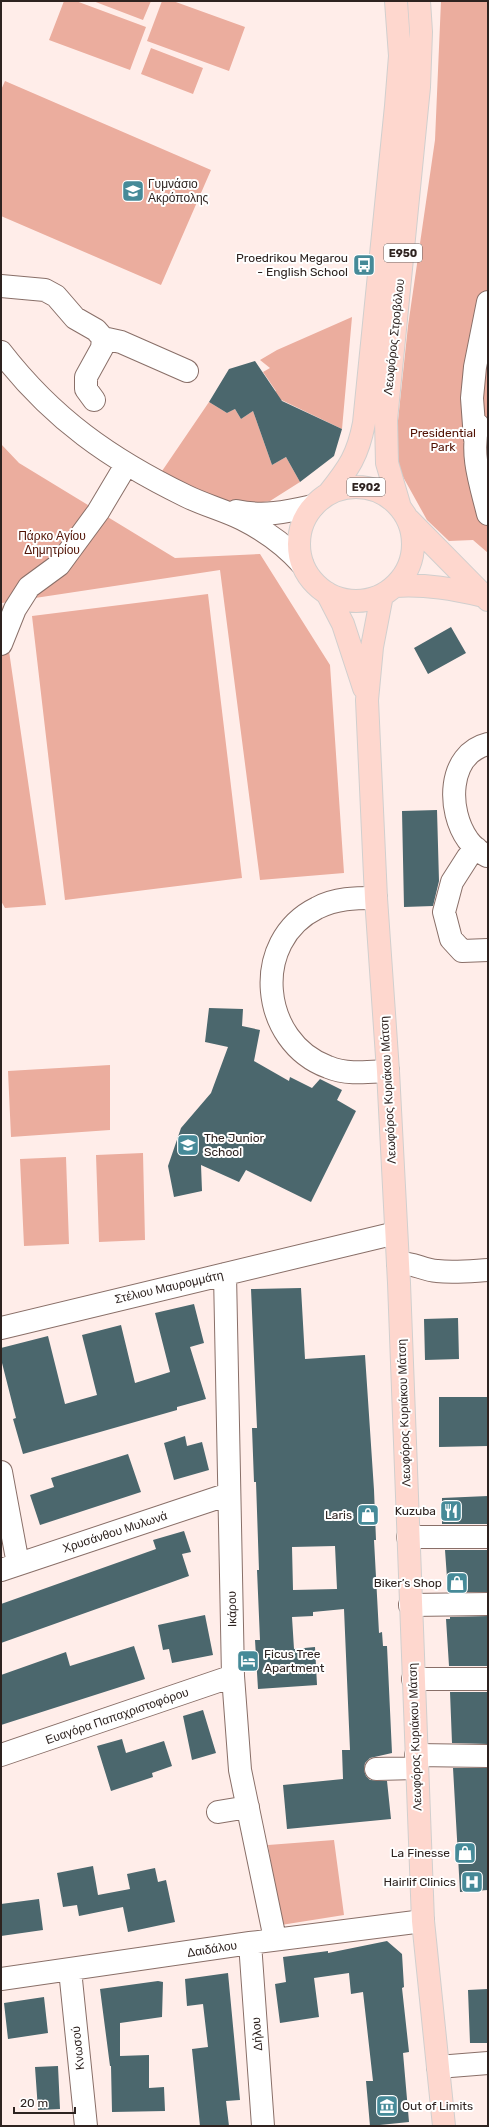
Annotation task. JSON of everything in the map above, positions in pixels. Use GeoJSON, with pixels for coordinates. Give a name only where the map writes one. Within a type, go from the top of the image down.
{"type":"FeatureCollection","features":[{"type":"Feature","properties":{"kind":"main road","name":"Λεωφόρος Στροβόλου"},"geometry":{"type":"LineString","coordinates":[[321,499],[353,460],[360,443],[364,423],[400,56],[396,1]]}},
{"type":"Feature","properties":{"kind":"main road","name":"Λεωφόρος Στροβόλου"},"geometry":{"type":"LineString","coordinates":[[404,512],[388,463],[386,420],[419,87],[421,32],[419,1]]}},
{"type":"Feature","properties":{"kind":"main road","name":"E902"},"geometry":{"type":"LineString","coordinates":[[321,499],[350,486],[366,487],[381,492],[404,512]]}},
{"type":"Feature","properties":{"kind":"main road"},"geometry":{"type":"LineString","coordinates":[[321,499],[302,524],[299,544],[302,564],[311,580],[327,593],[337,598],[354,601],[371,599],[389,591],[410,565],[414,539],[404,512]]}},
{"type":"Feature","properties":{"kind":"main road","name":"E950"},"geometry":{"type":"LineString","coordinates":[[404,512],[486,598]]}},
{"type":"Feature","properties":{"kind":"main road","name":"E950"},"geometry":{"type":"LineString","coordinates":[[389,591],[417,584],[436,586],[486,598]]}},
{"type":"Feature","properties":{"kind":"main road","name":"Λεωφόρος Κυριάκου Μάτση"},"geometry":{"type":"LineString","coordinates":[[389,591],[372,647],[367,700],[376,898],[388,1071],[398,1273],[423,1921],[444,2126]]}},
{"type":"Feature","properties":{"kind":"main road","name":"Λεωφόρος Κυριάκου Μάτση"},"geometry":{"type":"LineString","coordinates":[[327,593],[344,624],[367,700]]}},
{"type":"Feature","properties":{"kind":"street"},"geometry":{"type":"LineString","coordinates":[[1,286],[45,290],[56,296],[75,318],[96,330],[103,338],[121,342],[187,371]]}},
{"type":"Feature","properties":{"kind":"street"},"geometry":{"type":"LineString","coordinates":[[488,302],[484,344],[475,367],[472,398],[475,447],[488,514]]}},
{"type":"Feature","properties":{"kind":"street"},"geometry":{"type":"LineString","coordinates":[[94,400],[86,389],[86,377],[102,348],[103,338]]}},
{"type":"Feature","properties":{"kind":"street"},"geometry":{"type":"LineString","coordinates":[[1,352],[55,413],[96,445],[126,465],[187,497],[241,519],[268,534],[286,547],[302,564]]}},
{"type":"Feature","properties":{"kind":"street"},"geometry":{"type":"LineString","coordinates":[[475,447],[477,425],[488,412]]}},
{"type":"Feature","properties":{"kind":"street"},"geometry":{"type":"LineString","coordinates":[[1,644],[15,609],[29,587],[59,565],[98,512],[126,465]]}},
{"type":"Feature","properties":{"kind":"street"},"geometry":{"type":"LineString","coordinates":[[208,505],[251,514],[270,515],[321,499]]}},
{"type":"Feature","properties":{"kind":"street"},"geometry":{"type":"LineString","coordinates":[[482,852],[468,841],[457,818],[453,789],[458,770],[469,753],[488,744]]}},
{"type":"Feature","properties":{"kind":"street"},"geometry":{"type":"LineString","coordinates":[[482,852],[468,857],[452,882],[444,912],[451,939],[462,951],[488,950]]}},
{"type":"Feature","properties":{"kind":"street"},"geometry":{"type":"LineString","coordinates":[[376,898],[346,898],[317,907],[297,922],[280,947],[273,964],[271,989],[275,1014],[288,1037],[305,1055],[328,1067],[355,1073],[388,1071]]}},
{"type":"Feature","properties":{"kind":"street","name":"Στέλιου Μαυρομμάτη"},"geometry":{"type":"LineString","coordinates":[[1,1328],[396,1233]]}},
{"type":"Feature","properties":{"kind":"street"},"geometry":{"type":"LineString","coordinates":[[398,1273],[408,1263],[420,1268],[438,1272],[488,1270]]}},
{"type":"Feature","properties":{"kind":"street","name":"Ικάρου"},"geometry":{"type":"LineString","coordinates":[[225,1274],[233,1676],[240,1770],[276,1940]]}},
{"type":"Feature","properties":{"kind":"street"},"geometry":{"type":"LineString","coordinates":[[1,1472],[10,1567]]}},
{"type":"Feature","properties":{"kind":"street","name":"Χρυσάνθου Μυλωνά"},"geometry":{"type":"LineString","coordinates":[[10,1567],[229,1494]]}},
{"type":"Feature","properties":{"kind":"street"},"geometry":{"type":"LineString","coordinates":[[408,1537],[488,1537]]}},
{"type":"Feature","properties":{"kind":"street"},"geometry":{"type":"LineString","coordinates":[[410,1605],[488,1604]]}},
{"type":"Feature","properties":{"kind":"street","name":"Ευαγόρα Παπαχριστοφόρου"},"geometry":{"type":"LineString","coordinates":[[1,1755],[233,1676]]}},
{"type":"Feature","properties":{"kind":"street"},"geometry":{"type":"LineString","coordinates":[[413,1679],[488,1679]]}},
{"type":"Feature","properties":{"kind":"street"},"geometry":{"type":"LineString","coordinates":[[376,1769],[416,1762],[488,1756]]}},
{"type":"Feature","properties":{"kind":"street"},"geometry":{"type":"LineString","coordinates":[[218,1812],[248,1807]]}},
{"type":"Feature","properties":{"kind":"street","name":"Δαιδάλου"},"geometry":{"type":"LineString","coordinates":[[1,1979],[250,1943],[423,1921]]}},
{"type":"Feature","properties":{"kind":"street","name":"Δήλου"},"geometry":{"type":"LineString","coordinates":[[250,1943],[263,2126]]}},
{"type":"Feature","properties":{"kind":"street","name":"Κνωσού"},"geometry":{"type":"LineString","coordinates":[[70,1970],[86,2126]]}},
{"type":"Feature","properties":{"kind":"street"},"geometry":{"type":"LineString","coordinates":[[438,2067],[488,2063]]}},
{"type":"Feature","properties":{"kind":"green space"},"geometry":{"type":"Polygon","coordinates":[[[64,1],[76,1],[146,27],[130,70],[49,40],[64,1]]]}},
{"type":"Feature","properties":{"kind":"green space"},"geometry":{"type":"Polygon","coordinates":[[[93,1],[151,1],[143,20],[93,1]]]}},
{"type":"Feature","properties":{"kind":"green space"},"geometry":{"type":"Polygon","coordinates":[[[162,1],[173,1],[245,27],[229,71],[147,41],[162,1]]]}},
{"type":"Feature","properties":{"kind":"green space","name":"Presidential Park"},"geometry":{"type":"Polygon","coordinates":[[[441,1],[488,1],[488,553],[473,540],[449,541],[427,520],[397,466],[397,430],[408,326],[435,140],[441,1]]]}},
{"type":"Feature","properties":{"kind":"green space"},"geometry":{"type":"Polygon","coordinates":[[[151,48],[203,68],[193,94],[141,74],[151,48]]]}},
{"type":"Feature","properties":{"kind":"green space"},"geometry":{"type":"Polygon","coordinates":[[[5,81],[211,170],[161,285],[1,216],[1,90],[5,81]]]}},
{"type":"Feature","properties":{"kind":"green space"},"geometry":{"type":"Polygon","coordinates":[[[352,317],[342,429],[271,395],[276,391],[263,372],[270,368],[260,360],[277,350],[352,317]]]}},
{"type":"Feature","properties":{"kind":"green space"},"geometry":{"type":"Polygon","coordinates":[[[209,402],[227,413],[235,409],[241,419],[253,411],[272,465],[286,457],[300,482],[270,501],[243,505],[200,496],[160,474],[209,402]]]}},
{"type":"Feature","properties":{"kind":"green space","name":"Πάρκο Αγίου Δημητρίου"},"geometry":{"type":"Polygon","coordinates":[[[1,444],[19,463],[175,558],[260,554],[330,665],[344,873],[260,880],[220,570],[2,603],[46,905],[5,908],[1,901],[1,444]]]}},
{"type":"Feature","properties":{"kind":"green space"},"geometry":{"type":"Polygon","coordinates":[[[208,594],[242,878],[65,900],[32,616],[208,594]]]}},
{"type":"Feature","properties":{"kind":"green space"},"geometry":{"type":"Polygon","coordinates":[[[110,1065],[110,1130],[11,1137],[8,1071],[110,1065]]]}},
{"type":"Feature","properties":{"kind":"green space"},"geometry":{"type":"Polygon","coordinates":[[[143,1153],[145,1240],[99,1242],[96,1155],[143,1153]]]}},
{"type":"Feature","properties":{"kind":"green space"},"geometry":{"type":"Polygon","coordinates":[[[66,1157],[69,1244],[24,1246],[20,1159],[66,1157]]]}},
{"type":"Feature","properties":{"kind":"green space"},"geometry":{"type":"Polygon","coordinates":[[[334,1840],[344,1915],[281,1925],[268,1845],[334,1840]]]}},
{"type":"Feature","properties":{"kind":"building"},"geometry":{"type":"Polygon","coordinates":[[[255,361],[282,401],[342,429],[334,456],[300,482],[286,457],[272,465],[253,411],[241,419],[235,409],[227,413],[209,402],[229,369],[255,361]]]}},
{"type":"Feature","properties":{"kind":"building"},"geometry":{"type":"Polygon","coordinates":[[[451,627],[466,653],[428,674],[414,648],[451,627]]]}},
{"type":"Feature","properties":{"kind":"building"},"geometry":{"type":"Polygon","coordinates":[[[437,810],[439,881],[433,906],[404,907],[402,811],[437,810]]]}},
{"type":"Feature","properties":{"kind":"building"},"geometry":{"type":"Polygon","coordinates":[[[209,1008],[243,1009],[242,1026],[260,1030],[254,1061],[289,1081],[290,1077],[312,1088],[320,1079],[342,1090],[337,1100],[356,1111],[311,1202],[246,1170],[239,1182],[201,1165],[202,1191],[174,1197],[168,1166],[181,1128],[211,1093],[228,1047],[205,1042],[209,1008]]]}},
{"type":"Feature","properties":{"kind":"building"},"geometry":{"type":"Polygon","coordinates":[[[301,1288],[305,1359],[365,1355],[374,1490],[376,1540],[374,1540],[379,1633],[382,1632],[383,1646],[387,1646],[392,1753],[370,1758],[365,1763],[364,1770],[366,1776],[370,1780],[387,1781],[391,1819],[287,1829],[283,1785],[343,1779],[342,1750],[350,1750],[344,1609],[313,1612],[313,1616],[292,1617],[294,1649],[315,1647],[317,1685],[258,1689],[255,1640],[260,1640],[257,1570],[259,1570],[256,1482],[254,1482],[252,1428],[257,1428],[251,1289],[301,1288]],[[335,1546],[292,1547],[293,1590],[337,1589],[335,1546]]]}},
{"type":"Feature","properties":{"kind":"building"},"geometry":{"type":"Polygon","coordinates":[[[194,1304],[204,1343],[190,1347],[206,1399],[177,1407],[177,1410],[23,1454],[13,1419],[16,1418],[1,1359],[1,1348],[48,1336],[65,1404],[97,1395],[82,1335],[121,1325],[135,1383],[170,1372],[155,1313],[194,1304]]]}},
{"type":"Feature","properties":{"kind":"building"},"geometry":{"type":"Polygon","coordinates":[[[458,1318],[459,1359],[425,1360],[424,1319],[458,1318]]]}},
{"type":"Feature","properties":{"kind":"building"},"geometry":{"type":"Polygon","coordinates":[[[439,1397],[488,1397],[488,1446],[439,1447],[439,1397]]]}},
{"type":"Feature","properties":{"kind":"building"},"geometry":{"type":"Polygon","coordinates":[[[185,1436],[187,1446],[202,1442],[209,1470],[174,1480],[164,1443],[185,1436]]]}},
{"type":"Feature","properties":{"kind":"building"},"geometry":{"type":"Polygon","coordinates":[[[128,1454],[141,1492],[40,1525],[30,1495],[54,1487],[51,1478],[128,1454]]]}},
{"type":"Feature","properties":{"kind":"building"},"geometry":{"type":"Polygon","coordinates":[[[488,1496],[488,1524],[442,1524],[442,1498],[488,1496]]]}},
{"type":"Feature","properties":{"kind":"building"},"geometry":{"type":"Polygon","coordinates":[[[184,1531],[191,1552],[182,1554],[189,1576],[1,1643],[1,1604],[156,1549],[153,1540],[184,1531]]]}},
{"type":"Feature","properties":{"kind":"building"},"geometry":{"type":"Polygon","coordinates":[[[445,1550],[488,1550],[488,1592],[448,1592],[445,1550]]]}},
{"type":"Feature","properties":{"kind":"building"},"geometry":{"type":"Polygon","coordinates":[[[205,1615],[213,1655],[172,1663],[169,1649],[163,1650],[158,1625],[205,1615]]]}},
{"type":"Feature","properties":{"kind":"building"},"geometry":{"type":"Polygon","coordinates":[[[488,1616],[488,1666],[449,1666],[446,1619],[450,1619],[450,1617],[488,1616]]]}},
{"type":"Feature","properties":{"kind":"building"},"geometry":{"type":"Polygon","coordinates":[[[134,1646],[145,1679],[1,1725],[1,1675],[66,1652],[70,1666],[134,1646]]]}},
{"type":"Feature","properties":{"kind":"building"},"geometry":{"type":"Polygon","coordinates":[[[450,1692],[488,1692],[488,1744],[452,1743],[450,1692]]]}},
{"type":"Feature","properties":{"kind":"building"},"geometry":{"type":"Polygon","coordinates":[[[203,1710],[216,1753],[192,1760],[183,1716],[203,1710]]]}},
{"type":"Feature","properties":{"kind":"building"},"geometry":{"type":"Polygon","coordinates":[[[122,1739],[126,1753],[164,1741],[172,1766],[152,1773],[153,1777],[111,1791],[97,1746],[122,1739]]]}},
{"type":"Feature","properties":{"kind":"building"},"geometry":{"type":"Polygon","coordinates":[[[453,1768],[488,1768],[488,1890],[460,1892],[453,1768]]]}},
{"type":"Feature","properties":{"kind":"building"},"geometry":{"type":"Polygon","coordinates":[[[93,1866],[98,1895],[130,1889],[127,1874],[155,1868],[158,1882],[166,1880],[175,1922],[128,1932],[123,1907],[79,1916],[77,1905],[63,1907],[57,1873],[93,1866]]]}},
{"type":"Feature","properties":{"kind":"building"},"geometry":{"type":"Polygon","coordinates":[[[39,1899],[43,1930],[1,1936],[1,1904],[39,1899]]]}},
{"type":"Feature","properties":{"kind":"building"},"geometry":{"type":"Polygon","coordinates":[[[387,1941],[402,1954],[404,1987],[402,1988],[409,2052],[403,2053],[409,2122],[370,2126],[366,2081],[373,2081],[363,1992],[351,1994],[349,1973],[314,1978],[319,2017],[280,2023],[275,1984],[286,1982],[283,1957],[328,1951],[328,1953],[387,1941]]]}},
{"type":"Feature","properties":{"kind":"building"},"geometry":{"type":"Polygon","coordinates":[[[228,1973],[240,2100],[226,2101],[229,2126],[200,2126],[192,2049],[208,2047],[203,2004],[187,2006],[185,1979],[228,1973]]]}},
{"type":"Feature","properties":{"kind":"building"},"geometry":{"type":"Polygon","coordinates":[[[158,1981],[163,1982],[162,2017],[120,2023],[120,2056],[149,2055],[149,2088],[164,2087],[165,2111],[112,2112],[111,2066],[100,1989],[158,1981]]]}},
{"type":"Feature","properties":{"kind":"building"},"geometry":{"type":"Polygon","coordinates":[[[488,1989],[488,2043],[470,2043],[468,1990],[488,1989]]]}},
{"type":"Feature","properties":{"kind":"building"},"geometry":{"type":"Polygon","coordinates":[[[44,1997],[48,2033],[8,2039],[4,2003],[44,1997]]]}},
{"type":"Feature","properties":{"kind":"building"},"geometry":{"type":"Polygon","coordinates":[[[58,2066],[60,2109],[38,2110],[35,2067],[58,2066]]]}},
{"type":"Feature","properties":{"kind":"place","name":"Γυμνάσιο Ακρόπολης"},"geometry":{"type":"Point","coordinates":[133,191]}},
{"type":"Feature","properties":{"kind":"place","name":"Proedrikou Megarou - English School"},"geometry":{"type":"Point","coordinates":[364,265]}},
{"type":"Feature","properties":{"kind":"place","name":"The Junior School"},"geometry":{"type":"Point","coordinates":[188,1145]}},
{"type":"Feature","properties":{"kind":"place","name":"Kuzuba"},"geometry":{"type":"Point","coordinates":[451,1511]}},
{"type":"Feature","properties":{"kind":"place","name":"Laris"},"geometry":{"type":"Point","coordinates":[368,1515]}},
{"type":"Feature","properties":{"kind":"place","name":"Biker’s Shop"},"geometry":{"type":"Point","coordinates":[457,1583]}},
{"type":"Feature","properties":{"kind":"place","name":"Ficus Tree Apartment"},"geometry":{"type":"Point","coordinates":[248,1661]}},
{"type":"Feature","properties":{"kind":"place","name":"La Finesse"},"geometry":{"type":"Point","coordinates":[465,1853]}},
{"type":"Feature","properties":{"kind":"place","name":"Hairlif Clinics"},"geometry":{"type":"Point","coordinates":[472,1882]}},
{"type":"Feature","properties":{"kind":"place","name":"Out of Limits"},"geometry":{"type":"Point","coordinates":[387,2106]}}]}
